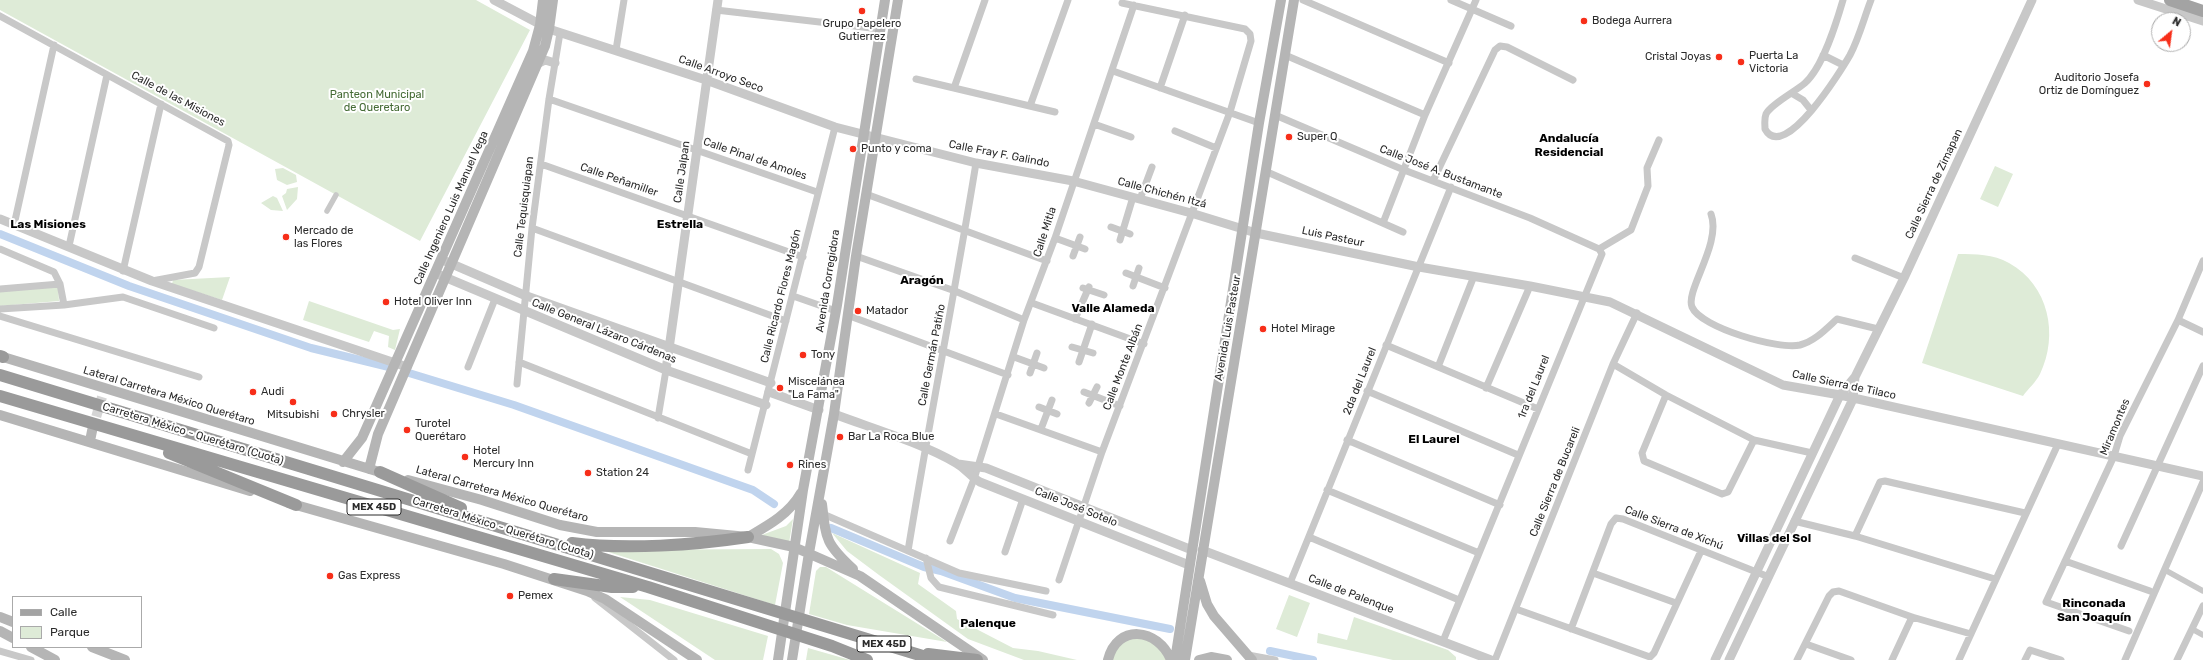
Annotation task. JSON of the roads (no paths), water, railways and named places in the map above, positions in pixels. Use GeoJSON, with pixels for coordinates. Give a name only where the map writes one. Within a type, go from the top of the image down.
{"type":"FeatureCollection","features":[{"type":"Feature","properties":{"kind":"highway","name":"Carretera México - Querétaro (Cuota)"},"geometry":{"type":"LineString","coordinates":[[0,375],[936,660]]}},
{"type":"Feature","properties":{"kind":"highway","name":"Carretera México - Querétaro (Cuota)"},"geometry":{"type":"LineString","coordinates":[[0,396],[648,588],[832,646],[867,660]]}},
{"type":"Feature","properties":{"kind":"highway"},"geometry":{"type":"LineString","coordinates":[[136,437],[195,465],[296,505]]}},
{"type":"Feature","properties":{"kind":"highway"},"geometry":{"type":"LineString","coordinates":[[374,470],[506,528]]}},
{"type":"Feature","properties":{"kind":"highway"},"geometry":{"type":"LineString","coordinates":[[532,537],[597,546],[709,543],[748,537]]}},
{"type":"Feature","properties":{"kind":"highway"},"geometry":{"type":"LineString","coordinates":[[554,579],[612,587],[648,588]]}},
{"type":"Feature","properties":{"kind":"highway"},"geometry":{"type":"LineString","coordinates":[[910,652],[977,660]]}},
{"type":"Feature","properties":{"kind":"main road","name":"Calle Ingeniero Luis Manuel Vega"},"geometry":{"type":"LineString","coordinates":[[374,470],[378,434],[445,277],[446,261],[533,51],[545,27],[543,0]]}},
{"type":"Feature","properties":{"kind":"main road","name":"Calle Ingeniero Luis Manuel Vega"},"geometry":{"type":"LineString","coordinates":[[343,462],[362,438],[435,273],[446,261],[537,64],[545,27],[553,0]]}},
{"type":"Feature","properties":{"kind":"main road","name":"Avenida Corregidora"},"geometry":{"type":"LineString","coordinates":[[778,660],[803,490],[819,410],[836,311],[884,0]]}},
{"type":"Feature","properties":{"kind":"main road"},"geometry":{"type":"LineString","coordinates":[[792,660],[809,553],[834,414],[847,315],[874,138],[898,0]]}},
{"type":"Feature","properties":{"kind":"main road","name":"Avenida Luis Pasteur"},"geometry":{"type":"LineString","coordinates":[[1185,660],[1199,578],[1197,550],[1259,123],[1281,0]]}},
{"type":"Feature","properties":{"kind":"main road","name":"Avenida Luis Pasteur"},"geometry":{"type":"LineString","coordinates":[[1175,660],[1189,565],[1197,550],[1256,233],[1294,0]]}},
{"type":"Feature","properties":{"kind":"main road"},"geometry":{"type":"LineString","coordinates":[[2170,0],[2203,11]]}},
{"type":"Feature","properties":{"kind":"main road","name":"Lateral Carretera México Querétaro"},"geometry":{"type":"LineString","coordinates":[[1,356],[103,392],[343,462],[482,500],[560,524],[597,532],[695,532],[748,537],[794,547],[860,576],[983,660]]}},
{"type":"Feature","properties":{"kind":"main road"},"geometry":{"type":"LineString","coordinates":[[0,415],[91,436],[173,469],[554,579],[605,598],[697,660]]}},
{"type":"Feature","properties":{"kind":"main road"},"geometry":{"type":"LineString","coordinates":[[748,537],[774,522],[792,507],[803,490]]}},
{"type":"Feature","properties":{"kind":"main road"},"geometry":{"type":"LineString","coordinates":[[820,495],[826,535],[833,550],[860,576]]}},
{"type":"Feature","properties":{"kind":"main road"},"geometry":{"type":"LineString","coordinates":[[1199,578],[1207,604],[1214,616],[1250,657]]}},
{"type":"Feature","properties":{"kind":"main road"},"geometry":{"type":"LineString","coordinates":[[0,617],[12,622]]}},
{"type":"Feature","properties":{"kind":"main road"},"geometry":{"type":"LineString","coordinates":[[0,631],[12,637]]}},
{"type":"Feature","properties":{"kind":"main road"},"geometry":{"type":"LineString","coordinates":[[1108,660],[1113,646],[1121,639],[1130,635],[1139,634],[1157,639],[1164,646],[1171,660]]}},
{"type":"Feature","properties":{"kind":"main road"},"geometry":{"type":"LineString","coordinates":[[33,648],[55,660]]}},
{"type":"Feature","properties":{"kind":"main road"},"geometry":{"type":"LineString","coordinates":[[95,648],[125,660]]}},
{"type":"Feature","properties":{"kind":"main road"},"geometry":{"type":"LineString","coordinates":[[1199,660],[1211,657],[1227,660]]}},
{"type":"Feature","properties":{"kind":"street","name":"Calle Arroyo Seco"},"geometry":{"type":"LineString","coordinates":[[494,0],[545,27],[560,33],[706,80],[835,127],[874,138]]}},
{"type":"Feature","properties":{"kind":"street"},"geometry":{"type":"LineString","coordinates":[[616,50],[624,0]]}},
{"type":"Feature","properties":{"kind":"street","name":"Calle Jalpan"},"geometry":{"type":"LineString","coordinates":[[658,418],[679,282],[718,0]]}},
{"type":"Feature","properties":{"kind":"street"},"geometry":{"type":"LineString","coordinates":[[954,88],[985,0]]}},
{"type":"Feature","properties":{"kind":"street"},"geometry":{"type":"LineString","coordinates":[[1030,106],[1068,0]]}},
{"type":"Feature","properties":{"kind":"street"},"geometry":{"type":"LineString","coordinates":[[1303,0],[1449,63]]}},
{"type":"Feature","properties":{"kind":"street"},"geometry":{"type":"LineString","coordinates":[[1451,0],[1511,26]]}},
{"type":"Feature","properties":{"kind":"street"},"geometry":{"type":"LineString","coordinates":[[1383,222],[1425,115],[1476,0]]}},
{"type":"Feature","properties":{"kind":"street"},"geometry":{"type":"LineString","coordinates":[[1843,0],[1823,55],[1812,75],[1793,94],[1768,110],[1765,120],[1767,132],[1779,137],[1785,135],[1796,127],[1811,110],[1843,66],[1858,37],[1871,0]]}},
{"type":"Feature","properties":{"kind":"street","name":"Calle Sierra de Zimapan"},"geometry":{"type":"LineString","coordinates":[[1715,660],[1840,395],[1855,377],[1904,278],[2032,0]]}},
{"type":"Feature","properties":{"kind":"street"},"geometry":{"type":"LineString","coordinates":[[2138,0],[2203,21]]}},
{"type":"Feature","properties":{"kind":"street"},"geometry":{"type":"LineString","coordinates":[[1122,3],[1185,15],[1160,88]]}},
{"type":"Feature","properties":{"kind":"street","name":"Calle Mitla"},"geometry":{"type":"LineString","coordinates":[[950,541],[974,479],[1014,357],[1024,320],[1032,304],[1134,5]]}},
{"type":"Feature","properties":{"kind":"street"},"geometry":{"type":"LineString","coordinates":[[716,10],[880,30]]}},
{"type":"Feature","properties":{"kind":"street","name":"Calle Monte Albán"},"geometry":{"type":"LineString","coordinates":[[1059,580],[1080,522],[1102,452],[1144,344],[1191,213],[1230,112],[1252,42],[1250,34],[1245,29],[1185,15]]}},
{"type":"Feature","properties":{"kind":"street","name":"Calle de las Misiones"},"geometry":{"type":"LineString","coordinates":[[0,17],[224,138],[229,145],[198,269],[195,273],[152,281]]}},
{"type":"Feature","properties":{"kind":"street","name":"Calle Tequisquiapan"},"geometry":{"type":"LineString","coordinates":[[516,384],[532,228],[549,99],[560,33]]}},
{"type":"Feature","properties":{"kind":"street"},"geometry":{"type":"LineString","coordinates":[[14,225],[54,45]]}},
{"type":"Feature","properties":{"kind":"street"},"geometry":{"type":"LineString","coordinates":[[1433,181],[1495,50],[1500,46],[1507,47],[1573,80]]}},
{"type":"Feature","properties":{"kind":"street"},"geometry":{"type":"LineString","coordinates":[[1285,55],[1425,115]]}},
{"type":"Feature","properties":{"kind":"street"},"geometry":{"type":"LineString","coordinates":[[1823,55],[1843,66]]}},
{"type":"Feature","properties":{"kind":"street"},"geometry":{"type":"LineString","coordinates":[[537,64],[545,60],[555,63]]}},
{"type":"Feature","properties":{"kind":"street"},"geometry":{"type":"LineString","coordinates":[[1113,70],[1259,123]]}},
{"type":"Feature","properties":{"kind":"street"},"geometry":{"type":"LineString","coordinates":[[69,246],[107,75]]}},
{"type":"Feature","properties":{"kind":"street"},"geometry":{"type":"LineString","coordinates":[[916,79],[1055,112]]}},
{"type":"Feature","properties":{"kind":"street"},"geometry":{"type":"LineString","coordinates":[[1793,94],[1802,100],[1811,110]]}},
{"type":"Feature","properties":{"kind":"street","name":"Calle Pinal de Amoles"},"geometry":{"type":"LineString","coordinates":[[549,99],[818,192]]}},
{"type":"Feature","properties":{"kind":"street"},"geometry":{"type":"LineString","coordinates":[[123,271],[161,104]]}},
{"type":"Feature","properties":{"kind":"street","name":"Calle José A. Bustamante"},"geometry":{"type":"LineString","coordinates":[[1275,115],[1404,170],[1451,187],[1599,249]]}},
{"type":"Feature","properties":{"kind":"street"},"geometry":{"type":"LineString","coordinates":[[1094,124],[1131,138]]}},
{"type":"Feature","properties":{"kind":"street","name":"Calle Ricardo Flores Magón"},"geometry":{"type":"LineString","coordinates":[[748,470],[766,405],[835,127]]}},
{"type":"Feature","properties":{"kind":"street"},"geometry":{"type":"LineString","coordinates":[[1175,131],[1216,148]]}},
{"type":"Feature","properties":{"kind":"street","name":"Calle Fray F. Galindo"},"geometry":{"type":"LineString","coordinates":[[874,138],[976,163],[1073,181]]}},
{"type":"Feature","properties":{"kind":"street"},"geometry":{"type":"LineString","coordinates":[[1599,249],[1631,230],[1648,186],[1647,168],[1659,140]]}},
{"type":"Feature","properties":{"kind":"street","name":"Calle Germán Patiño"},"geometry":{"type":"LineString","coordinates":[[908,551],[925,448],[955,291],[976,163]]}},
{"type":"Feature","properties":{"kind":"street","name":"Calle Peñamiller"},"geometry":{"type":"LineString","coordinates":[[541,164],[803,257]]}},
{"type":"Feature","properties":{"kind":"street"},"geometry":{"type":"LineString","coordinates":[[1120,240],[1122,231],[1136,198],[1152,167]]}},
{"type":"Feature","properties":{"kind":"street"},"geometry":{"type":"LineString","coordinates":[[1266,171],[1403,232]]}},
{"type":"Feature","properties":{"kind":"street","name":"Calle Chichén Itzá"},"geometry":{"type":"LineString","coordinates":[[1073,181],[1244,228]]}},
{"type":"Feature","properties":{"kind":"street","name":"2da del Laurel"},"geometry":{"type":"LineString","coordinates":[[1290,583],[1451,187]]}},
{"type":"Feature","properties":{"kind":"street"},"geometry":{"type":"LineString","coordinates":[[866,194],[1047,261]]}},
{"type":"Feature","properties":{"kind":"street"},"geometry":{"type":"LineString","coordinates":[[327,211],[336,195]]}},
{"type":"Feature","properties":{"kind":"street"},"geometry":{"type":"LineString","coordinates":[[1711,214],[1714,228],[1707,257],[1692,297],[1692,306],[1699,316],[1722,329],[1758,340],[1799,345],[1815,338],[1837,319],[1878,329]]}},
{"type":"Feature","properties":{"kind":"street","name":"Calle de las Misiones"},"geometry":{"type":"LineString","coordinates":[[0,219],[69,246],[123,271],[407,367]]}},
{"type":"Feature","properties":{"kind":"street"},"geometry":{"type":"LineString","coordinates":[[1111,226],[1130,234]]}},
{"type":"Feature","properties":{"kind":"street"},"geometry":{"type":"LineString","coordinates":[[532,228],[786,321]]}},
{"type":"Feature","properties":{"kind":"street","name":"Luis Pasteur"},"geometry":{"type":"LineString","coordinates":[[1244,228],[1256,233],[1419,267]]}},
{"type":"Feature","properties":{"kind":"street"},"geometry":{"type":"LineString","coordinates":[[1073,256],[1080,237]]}},
{"type":"Feature","properties":{"kind":"street"},"geometry":{"type":"LineString","coordinates":[[1055,238],[1085,249]]}},
{"type":"Feature","properties":{"kind":"street"},"geometry":{"type":"LineString","coordinates":[[0,249],[52,270],[56,274],[60,284],[64,305]]}},
{"type":"Feature","properties":{"kind":"street","name":"1ra del Laurel"},"geometry":{"type":"LineString","coordinates":[[1443,642],[1459,600],[1500,505],[1518,455],[1538,409],[1583,295],[1602,254],[1599,249]]}},
{"type":"Feature","properties":{"kind":"street"},"geometry":{"type":"LineString","coordinates":[[856,256],[955,291],[1024,320]]}},
{"type":"Feature","properties":{"kind":"street"},"geometry":{"type":"LineString","coordinates":[[1855,258],[1904,278]]}},
{"type":"Feature","properties":{"kind":"street","name":"Calle General Lázaro Cárdenas"},"geometry":{"type":"LineString","coordinates":[[446,261],[524,295],[771,383]]}},
{"type":"Feature","properties":{"kind":"street","name":"Miramontes"},"geometry":{"type":"LineString","coordinates":[[2130,631],[2046,602],[2114,456],[2120,436],[2178,320],[2203,261]]}},
{"type":"Feature","properties":{"kind":"street"},"geometry":{"type":"LineString","coordinates":[[1419,267],[1583,295]]}},
{"type":"Feature","properties":{"kind":"street"},"geometry":{"type":"LineString","coordinates":[[1133,286],[1139,268]]}},
{"type":"Feature","properties":{"kind":"street","name":"Calle General Lázaro Cárdenas"},"geometry":{"type":"LineString","coordinates":[[435,273],[666,370],[766,405]]}},
{"type":"Feature","properties":{"kind":"street"},"geometry":{"type":"LineString","coordinates":[[1126,273],[1165,288]]}},
{"type":"Feature","properties":{"kind":"street"},"geometry":{"type":"LineString","coordinates":[[1438,367],[1474,276]]}},
{"type":"Feature","properties":{"kind":"street"},"geometry":{"type":"LineString","coordinates":[[0,289],[60,284]]}},
{"type":"Feature","properties":{"kind":"street"},"geometry":{"type":"LineString","coordinates":[[1486,388],[1530,286]]}},
{"type":"Feature","properties":{"kind":"street"},"geometry":{"type":"LineString","coordinates":[[1075,319],[1087,288],[1104,295]]}},
{"type":"Feature","properties":{"kind":"street","name":"Calle Sierra de Tilaco"},"geometry":{"type":"LineString","coordinates":[[1583,295],[1610,302],[1637,313],[1782,385],[1840,395],[2203,476]]}},
{"type":"Feature","properties":{"kind":"street"},"geometry":{"type":"LineString","coordinates":[[793,296],[836,311]]}},
{"type":"Feature","properties":{"kind":"street"},"geometry":{"type":"LineString","coordinates":[[0,309],[64,305],[123,297],[214,328]]}},
{"type":"Feature","properties":{"kind":"street"},"geometry":{"type":"LineString","coordinates":[[468,367],[496,299]]}},
{"type":"Feature","properties":{"kind":"street"},"geometry":{"type":"LineString","coordinates":[[1032,304],[1092,324],[1144,344]]}},
{"type":"Feature","properties":{"kind":"street","name":"Calle Sierra de Bucareli"},"geometry":{"type":"LineString","coordinates":[[1496,660],[1613,364],[1637,313]]}},
{"type":"Feature","properties":{"kind":"street"},"geometry":{"type":"LineString","coordinates":[[847,315],[1008,375]]}},
{"type":"Feature","properties":{"kind":"street"},"geometry":{"type":"LineString","coordinates":[[0,316],[199,378]]}},
{"type":"Feature","properties":{"kind":"street"},"geometry":{"type":"LineString","coordinates":[[2178,320],[2203,332]]}},
{"type":"Feature","properties":{"kind":"street"},"geometry":{"type":"LineString","coordinates":[[1079,362],[1092,324]]}},
{"type":"Feature","properties":{"kind":"street"},"geometry":{"type":"LineString","coordinates":[[1386,345],[1538,409]]}},
{"type":"Feature","properties":{"kind":"street"},"geometry":{"type":"LineString","coordinates":[[1072,347],[1093,353]]}},
{"type":"Feature","properties":{"kind":"street"},"geometry":{"type":"LineString","coordinates":[[1030,373],[1037,353]]}},
{"type":"Feature","properties":{"kind":"street"},"geometry":{"type":"LineString","coordinates":[[1014,357],[1044,368]]}},
{"type":"Feature","properties":{"kind":"street"},"geometry":{"type":"LineString","coordinates":[[519,362],[752,454]]}},
{"type":"Feature","properties":{"kind":"street"},"geometry":{"type":"LineString","coordinates":[[1613,364],[1666,395],[1754,440],[1812,453]]}},
{"type":"Feature","properties":{"kind":"street"},"geometry":{"type":"LineString","coordinates":[[2121,546],[2203,366]]}},
{"type":"Feature","properties":{"kind":"street","name":"Calle Sierra de Zimapan"},"geometry":{"type":"LineString","coordinates":[[1728,660],[1853,399],[1855,377]]}},
{"type":"Feature","properties":{"kind":"street"},"geometry":{"type":"LineString","coordinates":[[1089,403],[1097,386]]}},
{"type":"Feature","properties":{"kind":"street"},"geometry":{"type":"LineString","coordinates":[[1367,391],[1518,455]]}},
{"type":"Feature","properties":{"kind":"street"},"geometry":{"type":"LineString","coordinates":[[769,392],[819,410]]}},
{"type":"Feature","properties":{"kind":"street"},"geometry":{"type":"LineString","coordinates":[[1084,392],[1120,406]]}},
{"type":"Feature","properties":{"kind":"street"},"geometry":{"type":"LineString","coordinates":[[1666,395],[1642,453],[1644,460],[1722,494],[1728,492],[1754,440]]}},
{"type":"Feature","properties":{"kind":"street"},"geometry":{"type":"LineString","coordinates":[[1041,429],[1052,400]]}},
{"type":"Feature","properties":{"kind":"street"},"geometry":{"type":"LineString","coordinates":[[1039,407],[1057,414]]}},
{"type":"Feature","properties":{"kind":"street","name":"Calle José Sotelo"},"geometry":{"type":"LineString","coordinates":[[834,414],[925,448],[958,464],[974,479],[1189,565]]}},
{"type":"Feature","properties":{"kind":"street"},"geometry":{"type":"LineString","coordinates":[[996,414],[1102,452]]}},
{"type":"Feature","properties":{"kind":"street"},"geometry":{"type":"LineString","coordinates":[[1347,440],[1500,505]]}},
{"type":"Feature","properties":{"kind":"street"},"geometry":{"type":"LineString","coordinates":[[1959,660],[2058,444]]}},
{"type":"Feature","properties":{"kind":"street","name":"Calle José Sotelo"},"geometry":{"type":"LineString","coordinates":[[958,464],[978,465],[1084,508],[1197,550]]}},
{"type":"Feature","properties":{"kind":"street"},"geometry":{"type":"LineString","coordinates":[[1855,536],[1880,482],[1885,481],[2026,513]]}},
{"type":"Feature","properties":{"kind":"street"},"geometry":{"type":"LineString","coordinates":[[2125,660],[2203,482]]}},
{"type":"Feature","properties":{"kind":"street"},"geometry":{"type":"LineString","coordinates":[[1327,490],[1479,553]]}},
{"type":"Feature","properties":{"kind":"street"},"geometry":{"type":"LineString","coordinates":[[1005,552],[1023,499]]}},
{"type":"Feature","properties":{"kind":"street"},"geometry":{"type":"LineString","coordinates":[[823,514],[908,551],[927,561],[959,573],[1046,591]]}},
{"type":"Feature","properties":{"kind":"street","name":"Calle Sierra de Xichú"},"geometry":{"type":"LineString","coordinates":[[1570,629],[1611,524],[1616,518],[1623,519],[1769,577]]}},
{"type":"Feature","properties":{"kind":"street"},"geometry":{"type":"LineString","coordinates":[[1794,521],[1855,536],[1995,579]]}},
{"type":"Feature","properties":{"kind":"street"},"geometry":{"type":"LineString","coordinates":[[1309,537],[1459,600]]}},
{"type":"Feature","properties":{"kind":"street","name":"Calle de Palenque"},"geometry":{"type":"LineString","coordinates":[[1197,550],[1290,583],[1491,660]]}},
{"type":"Feature","properties":{"kind":"street"},"geometry":{"type":"LineString","coordinates":[[1516,609],[1650,657],[1654,653],[1701,551]]}},
{"type":"Feature","properties":{"kind":"street"},"geometry":{"type":"LineString","coordinates":[[927,561],[931,578],[939,587],[1053,615]]}},
{"type":"Feature","properties":{"kind":"street"},"geometry":{"type":"LineString","coordinates":[[2065,561],[2150,591]]}},
{"type":"Feature","properties":{"kind":"street"},"geometry":{"type":"LineString","coordinates":[[2165,570],[2203,591]]}},
{"type":"Feature","properties":{"kind":"street"},"geometry":{"type":"LineString","coordinates":[[1593,573],[1676,603]]}},
{"type":"Feature","properties":{"kind":"street"},"geometry":{"type":"LineString","coordinates":[[587,591],[674,660]]}},
{"type":"Feature","properties":{"kind":"street"},"geometry":{"type":"LineString","coordinates":[[1798,660],[1829,596],[1833,592],[1839,591],[1971,634]]}},
{"type":"Feature","properties":{"kind":"street"},"geometry":{"type":"LineString","coordinates":[[2178,660],[2203,606]]}},
{"type":"Feature","properties":{"kind":"street"},"geometry":{"type":"LineString","coordinates":[[1892,660],[1912,616]]}},
{"type":"Feature","properties":{"kind":"street"},"geometry":{"type":"LineString","coordinates":[[2192,629],[2203,635]]}},
{"type":"Feature","properties":{"kind":"street"},"geometry":{"type":"LineString","coordinates":[[1806,644],[1851,660]]}},
{"type":"Feature","properties":{"kind":"street"},"geometry":{"type":"LineString","coordinates":[[2025,660],[2030,650],[2061,660]]}},
{"type":"Feature","properties":{"kind":"street"},"geometry":{"type":"LineString","coordinates":[[0,651],[31,660]]}},
{"type":"Feature","properties":{"kind":"street"},"geometry":{"type":"LineString","coordinates":[[1250,657],[1275,660]]}},
{"type":"Feature","properties":{"kind":"waterway"},"geometry":{"type":"LineString","coordinates":[[0,234],[129,286],[311,348],[389,367]]}},
{"type":"Feature","properties":{"kind":"waterway"},"geometry":{"type":"LineString","coordinates":[[409,373],[514,405],[753,490],[774,504]]}},
{"type":"Feature","properties":{"kind":"waterway"},"geometry":{"type":"LineString","coordinates":[[831,528],[924,567],[941,571],[1015,598],[1170,629]]}},
{"type":"Feature","properties":{"kind":"waterway"},"geometry":{"type":"LineString","coordinates":[[1270,651],[1313,660]]}},
{"type":"Feature","properties":{"kind":"tunnel"},"geometry":{"type":"LineString","coordinates":[[92,431],[102,397]]}},
{"type":"Feature","properties":{"kind":"place","name":"Grupo Papelero Gutierrez"},"geometry":{"type":"Point","coordinates":[862,11]}},
{"type":"Feature","properties":{"kind":"place","name":"Bodega Aurrera"},"geometry":{"type":"Point","coordinates":[1584,21]}},
{"type":"Feature","properties":{"kind":"place","name":"Cristal Joyas"},"geometry":{"type":"Point","coordinates":[1719,57]}},
{"type":"Feature","properties":{"kind":"place","name":"Puerta La Victoria"},"geometry":{"type":"Point","coordinates":[1741,62]}},
{"type":"Feature","properties":{"kind":"place","name":"Auditorio Josefa Ortiz de Domínguez"},"geometry":{"type":"Point","coordinates":[2147,84]}},
{"type":"Feature","properties":{"kind":"place","name":"Super Q"},"geometry":{"type":"Point","coordinates":[1289,137]}},
{"type":"Feature","properties":{"kind":"place","name":"Punto y coma"},"geometry":{"type":"Point","coordinates":[853,149]}},
{"type":"Feature","properties":{"kind":"place","name":"Mercado de las Flores"},"geometry":{"type":"Point","coordinates":[286,237]}},
{"type":"Feature","properties":{"kind":"place","name":"Hotel Oliver Inn"},"geometry":{"type":"Point","coordinates":[386,302]}},
{"type":"Feature","properties":{"kind":"place","name":"Matador"},"geometry":{"type":"Point","coordinates":[858,311]}},
{"type":"Feature","properties":{"kind":"place","name":"Hotel Mirage"},"geometry":{"type":"Point","coordinates":[1263,329]}},
{"type":"Feature","properties":{"kind":"place","name":"Tony"},"geometry":{"type":"Point","coordinates":[803,355]}},
{"type":"Feature","properties":{"kind":"place","name":"Miscelánea \"La Fama\""},"geometry":{"type":"Point","coordinates":[780,388]}},
{"type":"Feature","properties":{"kind":"place","name":"Audi"},"geometry":{"type":"Point","coordinates":[253,392]}},
{"type":"Feature","properties":{"kind":"place","name":"Mitsubishi"},"geometry":{"type":"Point","coordinates":[293,402]}},
{"type":"Feature","properties":{"kind":"place","name":"Chrysler"},"geometry":{"type":"Point","coordinates":[334,414]}},
{"type":"Feature","properties":{"kind":"place","name":"Turotel Querétaro"},"geometry":{"type":"Point","coordinates":[407,430]}},
{"type":"Feature","properties":{"kind":"place","name":"Bar La Roca Blue"},"geometry":{"type":"Point","coordinates":[840,437]}},
{"type":"Feature","properties":{"kind":"place","name":"Hotel Mercury Inn"},"geometry":{"type":"Point","coordinates":[465,457]}},
{"type":"Feature","properties":{"kind":"place","name":"Rines"},"geometry":{"type":"Point","coordinates":[790,465]}},
{"type":"Feature","properties":{"kind":"place","name":"Station 24"},"geometry":{"type":"Point","coordinates":[588,473]}},
{"type":"Feature","properties":{"kind":"place","name":"Gas Express"},"geometry":{"type":"Point","coordinates":[330,576]}},
{"type":"Feature","properties":{"kind":"place","name":"Pemex"},"geometry":{"type":"Point","coordinates":[510,596]}},
{"type":"Feature","properties":{"kind":"district","name":"Andalucía Residencial"},"geometry":{"type":"Point","coordinates":[1569,146]}},
{"type":"Feature","properties":{"kind":"district","name":"Las Misiones"},"geometry":{"type":"Point","coordinates":[48,225]}},
{"type":"Feature","properties":{"kind":"district","name":"Estrella"},"geometry":{"type":"Point","coordinates":[680,225]}},
{"type":"Feature","properties":{"kind":"district","name":"Aragón"},"geometry":{"type":"Point","coordinates":[922,281]}},
{"type":"Feature","properties":{"kind":"district","name":"Valle Alameda"},"geometry":{"type":"Point","coordinates":[1113,309]}},
{"type":"Feature","properties":{"kind":"district","name":"El Laurel"},"geometry":{"type":"Point","coordinates":[1434,440]}},
{"type":"Feature","properties":{"kind":"district","name":"Villas del Sol"},"geometry":{"type":"Point","coordinates":[1774,539]}},
{"type":"Feature","properties":{"kind":"district","name":"Rinconada San Joaquín"},"geometry":{"type":"Point","coordinates":[2094,611]}},
{"type":"Feature","properties":{"kind":"district","name":"Palenque"},"geometry":{"type":"Point","coordinates":[988,624]}},
{"type":"Feature","properties":{"kind":"park label","name":"Panteon Municipal de Queretaro"},"geometry":{"type":"Point","coordinates":[377,101]}}]}
